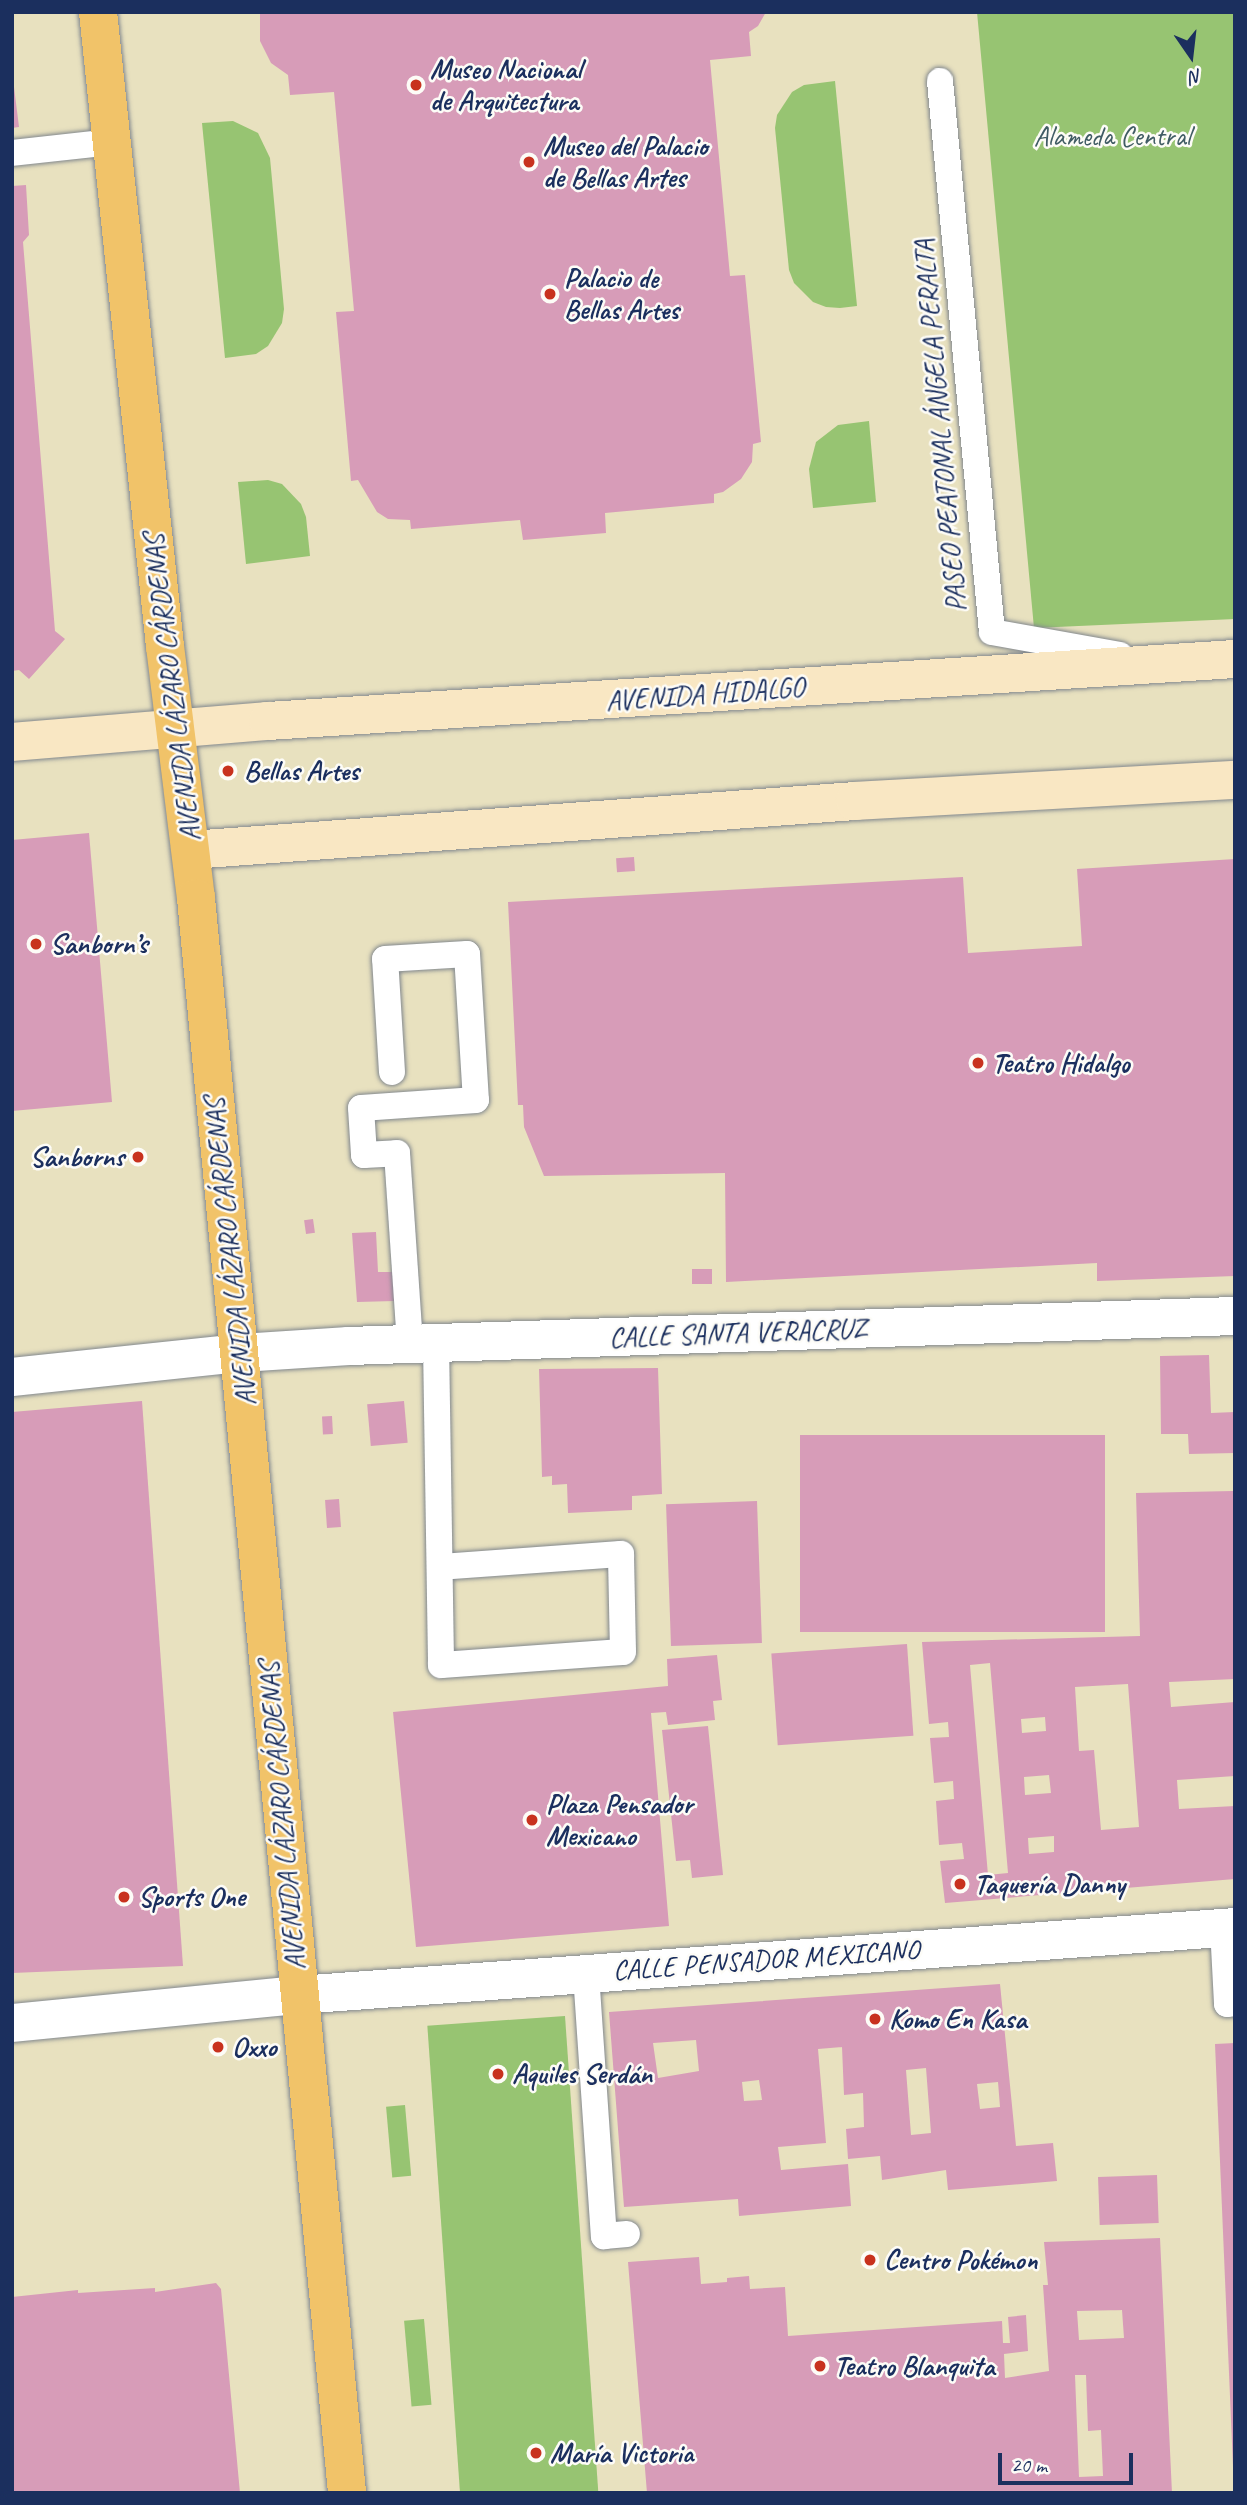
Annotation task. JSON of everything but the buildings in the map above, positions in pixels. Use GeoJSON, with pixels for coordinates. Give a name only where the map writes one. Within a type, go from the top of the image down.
{"type":"FeatureCollection","features":[{"type":"Feature","properties":{"kind":"main road","name":"AVENIDA LÁZARO CÁRDENAS"},"geometry":{"type":"LineString","coordinates":[[97,12],[191,850],[241,1353],[298,1995],[347,2493]]}},
{"type":"Feature","properties":{"kind":"main road","name":"AVENIDA HIDALGO"},"geometry":{"type":"LineString","coordinates":[[12,742],[1235,659]]}},
{"type":"Feature","properties":{"kind":"main road"},"geometry":{"type":"LineString","coordinates":[[191,850],[855,801],[1235,780]]}},
{"type":"Feature","properties":{"kind":"street","name":"CALLE SANTA VERACRUZ"},"geometry":{"type":"LineString","coordinates":[[12,1377],[241,1353],[423,1343],[1235,1316]]}},
{"type":"Feature","properties":{"kind":"street","name":"CALLE PENSADOR MEXICANO"},"geometry":{"type":"LineString","coordinates":[[12,2023],[298,1995],[1229,1927]]}},
{"type":"Feature","properties":{"kind":"lane","name":"PASEO PEATONAL ÁNGELA PERALTA"},"geometry":{"type":"LineString","coordinates":[[940,80],[992,632],[1166,664]]}},
{"type":"Feature","properties":{"kind":"lane"},"geometry":{"type":"LineString","coordinates":[[12,153],[112,142]]}},
{"type":"Feature","properties":{"kind":"lane"},"geometry":{"type":"LineString","coordinates":[[392,1072],[385,959],[467,954],[476,1100],[361,1108],[364,1155],[397,1153],[423,1343],[440,1567],[441,1665],[623,1652],[621,1553],[440,1567]]}},
{"type":"Feature","properties":{"kind":"lane"},"geometry":{"type":"LineString","coordinates":[[1229,1927],[1227,2004],[1235,2003]]}},
{"type":"Feature","properties":{"kind":"lane"},"geometry":{"type":"LineString","coordinates":[[586,1974],[615,2235]]}},
{"type":"Feature","properties":{"kind":"green space","name":"Alameda Central"},"geometry":{"type":"Polygon","coordinates":[[[977,12],[1235,12],[1235,619],[1034,628],[977,12]]]}},
{"type":"Feature","properties":{"kind":"green space"},"geometry":{"type":"Polygon","coordinates":[[[835,81],[857,306],[840,308],[813,302],[794,283],[789,270],[775,128],[777,115],[792,92],[804,85],[835,81]]]}},
{"type":"Feature","properties":{"kind":"green space"},"geometry":{"type":"Polygon","coordinates":[[[233,121],[258,133],[270,158],[284,309],[282,323],[268,346],[256,354],[225,358],[202,123],[233,121]]]}},
{"type":"Feature","properties":{"kind":"green space"},"geometry":{"type":"Polygon","coordinates":[[[869,421],[876,502],[813,508],[809,469],[816,442],[838,425],[869,421]]]}},
{"type":"Feature","properties":{"kind":"green space"},"geometry":{"type":"Polygon","coordinates":[[[268,480],[282,484],[301,504],[306,517],[310,556],[246,564],[238,482],[268,480]]]}},
{"type":"Feature","properties":{"kind":"green space"},"geometry":{"type":"Polygon","coordinates":[[[565,2016],[598,2493],[460,2493],[427,2026],[565,2016]]]}},
{"type":"Feature","properties":{"kind":"green space"},"geometry":{"type":"Polygon","coordinates":[[[405,2105],[411,2176],[392,2177],[386,2107],[405,2105]]]}},
{"type":"Feature","properties":{"kind":"green space"},"geometry":{"type":"Polygon","coordinates":[[[424,2319],[431,2405],[412,2406],[404,2321],[424,2319]]]}},
{"type":"Feature","properties":{"kind":"place","name":"Museo Nacional de Arquitectura"},"geometry":{"type":"Point","coordinates":[416,85]}},
{"type":"Feature","properties":{"kind":"place","name":"Museo del Palacio de Bellas Artes"},"geometry":{"type":"Point","coordinates":[529,162]}},
{"type":"Feature","properties":{"kind":"place","name":"Palacio de Bellas Artes"},"geometry":{"type":"Point","coordinates":[550,294]}},
{"type":"Feature","properties":{"kind":"place","name":"Bellas Artes"},"geometry":{"type":"Point","coordinates":[228,771]}},
{"type":"Feature","properties":{"kind":"place","name":"Sanborn’s"},"geometry":{"type":"Point","coordinates":[36,944]}},
{"type":"Feature","properties":{"kind":"place","name":"Teatro Hidalgo"},"geometry":{"type":"Point","coordinates":[978,1063]}},
{"type":"Feature","properties":{"kind":"place","name":"Sanborns"},"geometry":{"type":"Point","coordinates":[138,1157]}},
{"type":"Feature","properties":{"kind":"place","name":"Plaza Pensador Mexicano"},"geometry":{"type":"Point","coordinates":[532,1820]}},
{"type":"Feature","properties":{"kind":"place","name":"Taquería Danny"},"geometry":{"type":"Point","coordinates":[960,1884]}},
{"type":"Feature","properties":{"kind":"place","name":"Sports One"},"geometry":{"type":"Point","coordinates":[124,1897]}},
{"type":"Feature","properties":{"kind":"place","name":"Komo En Kasa"},"geometry":{"type":"Point","coordinates":[875,2019]}},
{"type":"Feature","properties":{"kind":"place","name":"Oxxo"},"geometry":{"type":"Point","coordinates":[218,2047]}},
{"type":"Feature","properties":{"kind":"place","name":"Aquiles Serdán"},"geometry":{"type":"Point","coordinates":[498,2074]}},
{"type":"Feature","properties":{"kind":"place","name":"Centro Pokémon"},"geometry":{"type":"Point","coordinates":[870,2260]}},
{"type":"Feature","properties":{"kind":"place","name":"Teatro Blanquita"},"geometry":{"type":"Point","coordinates":[820,2366]}},
{"type":"Feature","properties":{"kind":"place","name":"María Victoria"},"geometry":{"type":"Point","coordinates":[536,2453]}}]}
